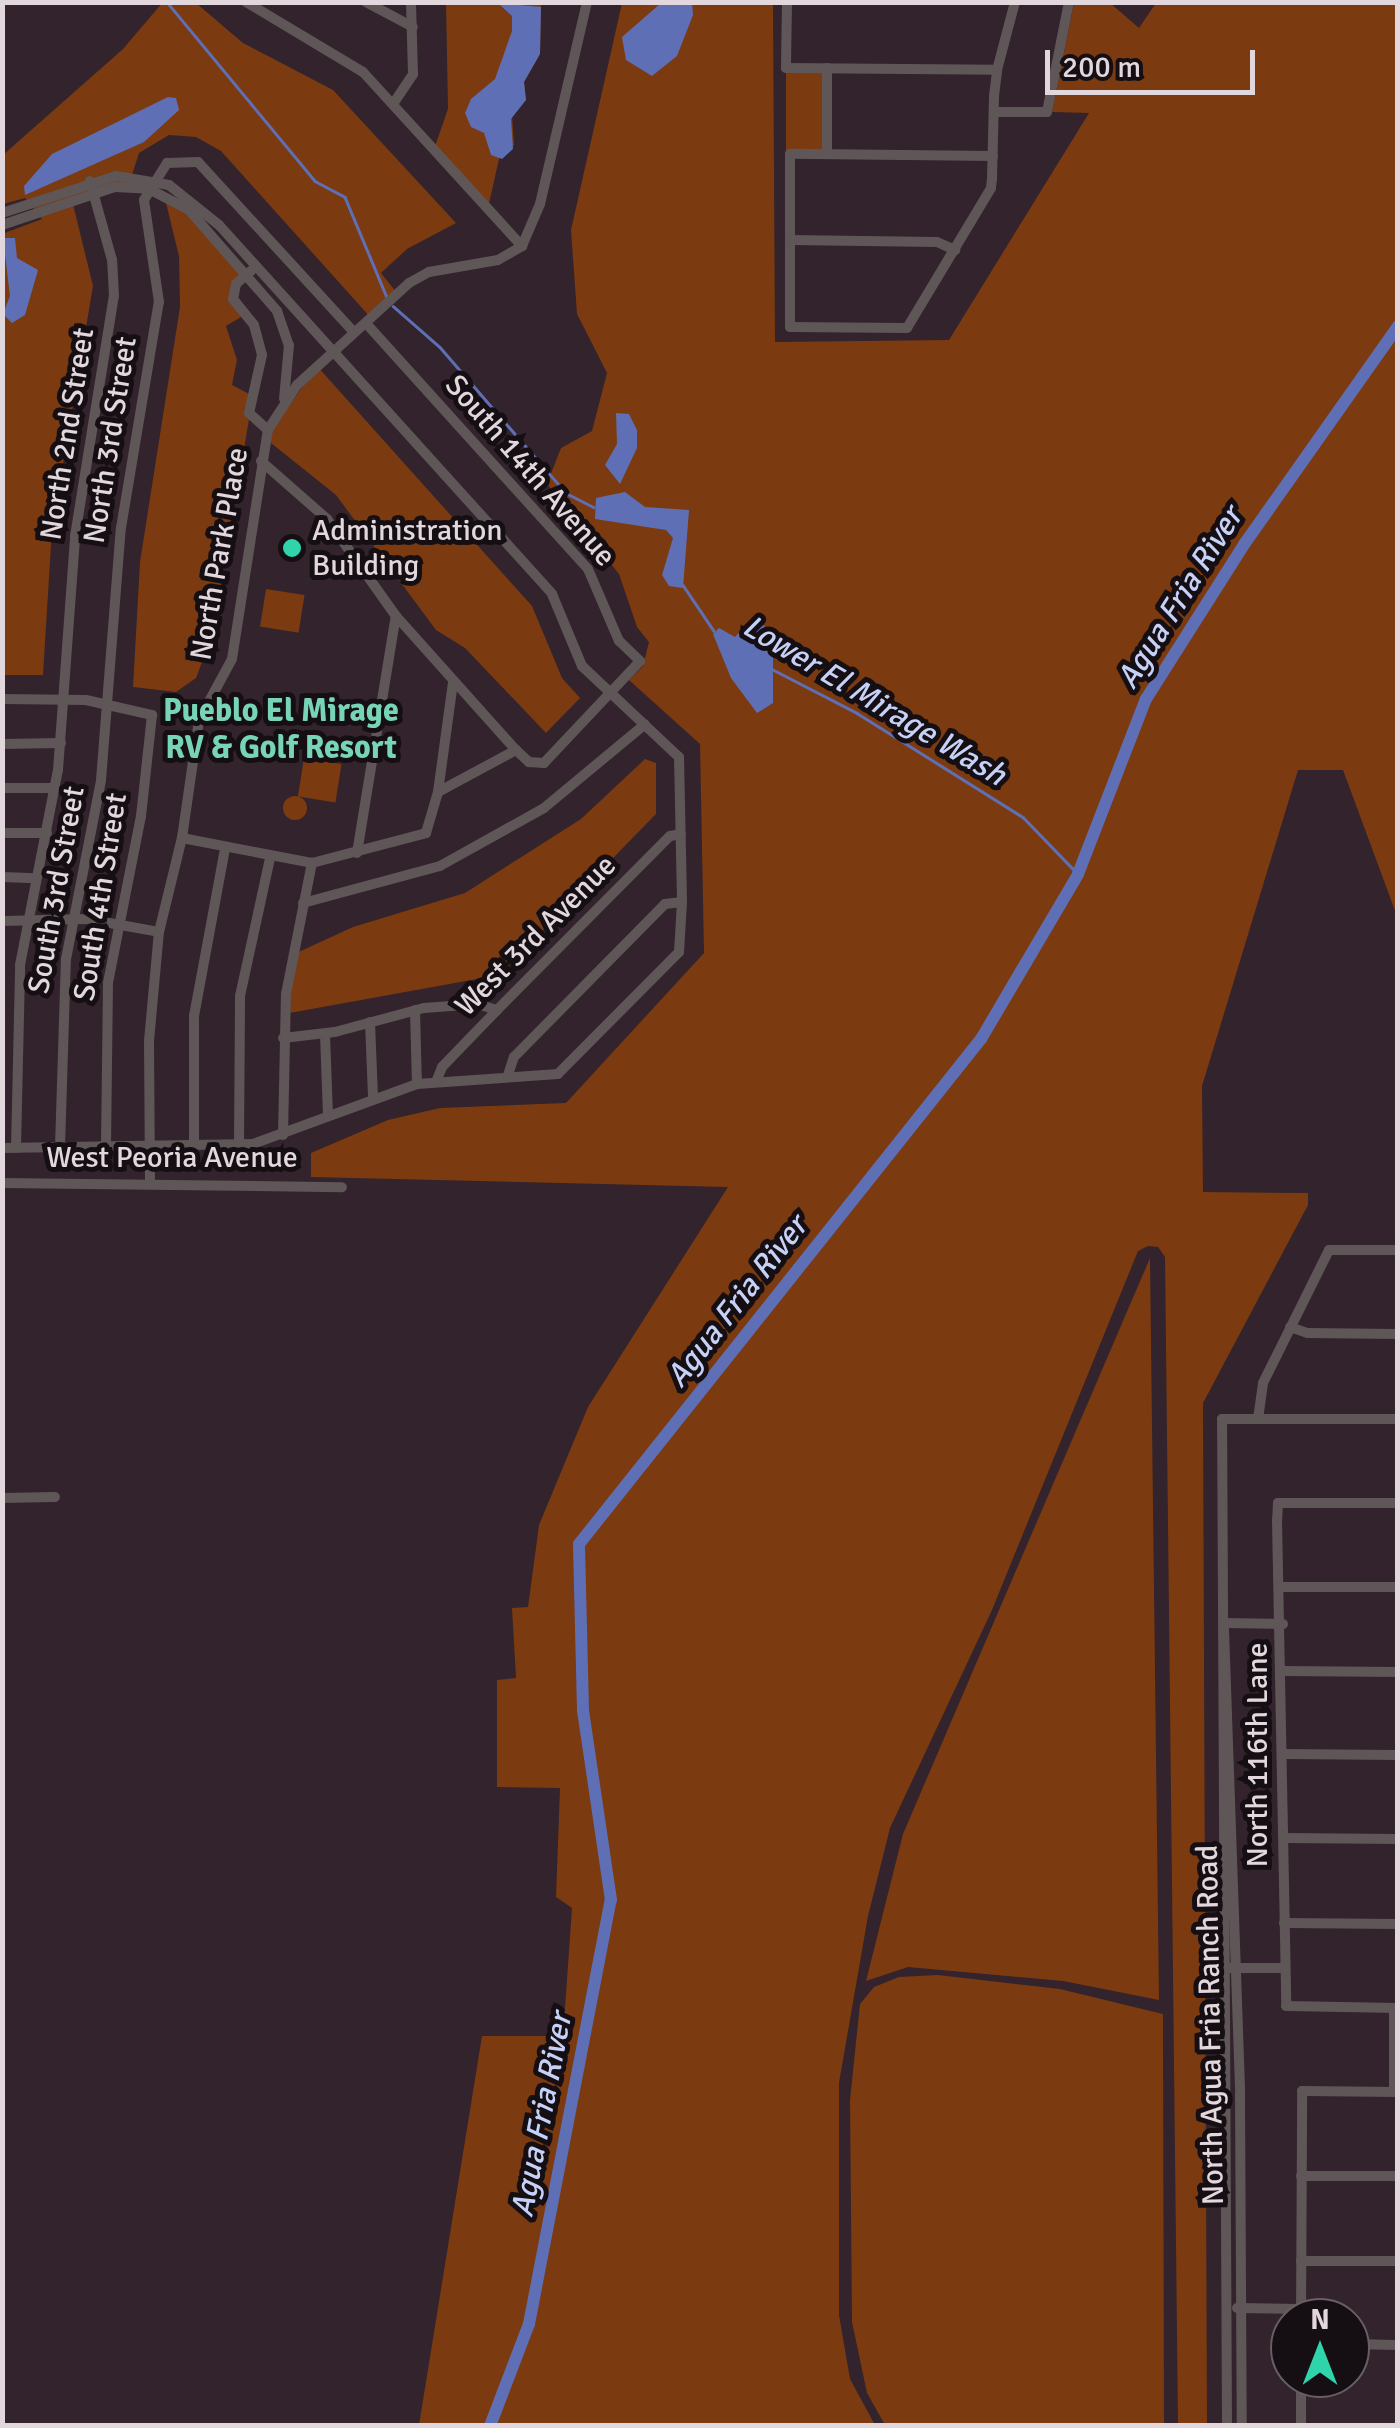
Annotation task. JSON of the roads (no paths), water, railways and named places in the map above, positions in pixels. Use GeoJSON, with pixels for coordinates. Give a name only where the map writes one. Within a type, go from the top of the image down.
{"type":"FeatureCollection","features":[{"type":"Feature","properties":{"kind":"street"},"geometry":{"type":"LineString","coordinates":[[246,2],[349,61],[522,246],[540,204],[587,2]]}},
{"type":"Feature","properties":{"kind":"street"},"geometry":{"type":"LineString","coordinates":[[366,2],[412,26]]}},
{"type":"Feature","properties":{"kind":"street"},"geometry":{"type":"LineString","coordinates":[[393,104],[413,74],[411,2]]}},
{"type":"Feature","properties":{"kind":"street"},"geometry":{"type":"LineString","coordinates":[[787,2],[786,68],[997,70]]}},
{"type":"Feature","properties":{"kind":"street"},"geometry":{"type":"LineString","coordinates":[[993,156],[790,154],[790,328],[907,328],[991,188],[993,156],[994,112],[997,70],[1015,2]]}},
{"type":"Feature","properties":{"kind":"street"},"geometry":{"type":"LineString","coordinates":[[994,112],[1047,112],[1070,2]]}},
{"type":"Feature","properties":{"kind":"street"},"geometry":{"type":"LineString","coordinates":[[827,68],[827,154]]}},
{"type":"Feature","properties":{"kind":"street"},"geometry":{"type":"LineString","coordinates":[[152,184],[167,163],[198,162],[354,332]]}},
{"type":"Feature","properties":{"kind":"street"},"geometry":{"type":"LineString","coordinates":[[2,213],[92,186],[152,184],[189,210],[252,270],[552,594],[582,666],[679,756],[682,902],[681,944],[558,1074],[508,1074],[416,1084],[373,1096],[283,1134],[240,1145],[2,1148]]}},
{"type":"Feature","properties":{"kind":"street","name":"North 3rd Street"},"geometry":{"type":"LineString","coordinates":[[109,702],[120,528],[159,302],[144,200],[152,184]]}},
{"type":"Feature","properties":{"kind":"street"},"geometry":{"type":"LineString","coordinates":[[2,225],[92,186]]}},
{"type":"Feature","properties":{"kind":"street","name":"North 2nd Street"},"geometry":{"type":"LineString","coordinates":[[16,1148],[16,1034],[27,921],[55,788],[76,536],[114,296],[92,186]]}},
{"type":"Feature","properties":{"kind":"street"},"geometry":{"type":"LineString","coordinates":[[790,240],[937,242],[955,250]]}},
{"type":"Feature","properties":{"kind":"street","name":"North Park Place"},"geometry":{"type":"LineString","coordinates":[[182,838],[198,720],[232,659],[261,462],[268,430],[282,405],[332,352],[419,276],[498,260],[522,246]]}},
{"type":"Feature","properties":{"kind":"street"},"geometry":{"type":"LineString","coordinates":[[252,270],[278,311],[288,340],[282,405]]}},
{"type":"Feature","properties":{"kind":"street"},"geometry":{"type":"LineString","coordinates":[[252,270],[236,284],[233,299],[254,325],[262,355],[250,417],[268,430]]}},
{"type":"Feature","properties":{"kind":"street","name":"South 14th Avenue"},"geometry":{"type":"LineString","coordinates":[[366,322],[588,569],[619,642],[640,662],[612,695]]}},
{"type":"Feature","properties":{"kind":"street"},"geometry":{"type":"LineString","coordinates":[[261,462],[328,519],[396,616],[529,762],[544,763],[612,695]]}},
{"type":"Feature","properties":{"kind":"street"},"geometry":{"type":"LineString","coordinates":[[357,853],[396,616]]}},
{"type":"Feature","properties":{"kind":"street"},"geometry":{"type":"LineString","coordinates":[[150,1184],[149,1041],[159,932],[182,838],[270,858],[312,863],[426,833],[438,792],[453,682]]}},
{"type":"Feature","properties":{"kind":"street"},"geometry":{"type":"LineString","coordinates":[[2,699],[109,702]]}},
{"type":"Feature","properties":{"kind":"street","name":"South 4th Street"},"geometry":{"type":"LineString","coordinates":[[106,1147],[104,1047],[116,923],[141,816],[152,715],[109,702]]}},
{"type":"Feature","properties":{"kind":"street","name":"South 3rd Street"},"geometry":{"type":"LineString","coordinates":[[60,1148],[61,1008],[72,920],[102,780],[109,702]]}},
{"type":"Feature","properties":{"kind":"street"},"geometry":{"type":"LineString","coordinates":[[303,904],[440,866],[544,808],[645,724]]}},
{"type":"Feature","properties":{"kind":"street"},"geometry":{"type":"LineString","coordinates":[[2,744],[61,743]]}},
{"type":"Feature","properties":{"kind":"street"},"geometry":{"type":"LineString","coordinates":[[438,792],[516,750]]}},
{"type":"Feature","properties":{"kind":"street"},"geometry":{"type":"LineString","coordinates":[[2,788],[55,788]]}},
{"type":"Feature","properties":{"kind":"street"},"geometry":{"type":"LineString","coordinates":[[2,833],[47,833]]}},
{"type":"Feature","properties":{"kind":"street","name":"West 3rd Avenue"},"geometry":{"type":"LineString","coordinates":[[436,1082],[442,1067],[497,1010],[670,836],[681,834]]}},
{"type":"Feature","properties":{"kind":"street"},"geometry":{"type":"LineString","coordinates":[[194,1146],[196,1002],[225,848]]}},
{"type":"Feature","properties":{"kind":"street"},"geometry":{"type":"LineString","coordinates":[[240,1145],[240,996],[270,858]]}},
{"type":"Feature","properties":{"kind":"street"},"geometry":{"type":"LineString","coordinates":[[283,1134],[283,1038],[312,863]]}},
{"type":"Feature","properties":{"kind":"street"},"geometry":{"type":"LineString","coordinates":[[2,877],[36,878]]}},
{"type":"Feature","properties":{"kind":"street"},"geometry":{"type":"LineString","coordinates":[[508,1074],[514,1057],[666,904],[682,902]]}},
{"type":"Feature","properties":{"kind":"street"},"geometry":{"type":"LineString","coordinates":[[2,921],[116,923],[159,932]]}},
{"type":"Feature","properties":{"kind":"street"},"geometry":{"type":"LineString","coordinates":[[283,1038],[325,1034],[416,1010],[478,1004],[497,1010]]}},
{"type":"Feature","properties":{"kind":"street"},"geometry":{"type":"LineString","coordinates":[[416,1010],[416,1084]]}},
{"type":"Feature","properties":{"kind":"street"},"geometry":{"type":"LineString","coordinates":[[370,1022],[373,1096]]}},
{"type":"Feature","properties":{"kind":"street"},"geometry":{"type":"LineString","coordinates":[[325,1034],[328,1114]]}},
{"type":"Feature","properties":{"kind":"street","name":"West Peoria Avenue"},"geometry":{"type":"LineString","coordinates":[[2,1184],[342,1187]]}},
{"type":"Feature","properties":{"kind":"street"},"geometry":{"type":"LineString","coordinates":[[1398,1250],[1329,1250],[1263,1383],[1258,1419],[1398,1419]]}},
{"type":"Feature","properties":{"kind":"street"},"geometry":{"type":"LineString","coordinates":[[1290,1327],[1307,1333],[1398,1334]]}},
{"type":"Feature","properties":{"kind":"street","name":"North Agua Fria Ranch Road"},"geometry":{"type":"LineString","coordinates":[[1227,2426],[1230,1686],[1223,1623],[1222,1419],[1258,1419]]}},
{"type":"Feature","properties":{"kind":"street"},"geometry":{"type":"LineString","coordinates":[[2,1498],[55,1497]]}},
{"type":"Feature","properties":{"kind":"street","name":"North 116th Lane"},"geometry":{"type":"LineString","coordinates":[[1396,2008],[1286,2006],[1278,1502],[1398,1503]]}},
{"type":"Feature","properties":{"kind":"street"},"geometry":{"type":"LineString","coordinates":[[1281,1586],[1398,1587]]}},
{"type":"Feature","properties":{"kind":"street"},"geometry":{"type":"LineString","coordinates":[[1223,1623],[1282,1624]]}},
{"type":"Feature","properties":{"kind":"street"},"geometry":{"type":"LineString","coordinates":[[1283,1670],[1398,1672]]}},
{"type":"Feature","properties":{"kind":"street"},"geometry":{"type":"LineString","coordinates":[[1283,1754],[1398,1755]]}},
{"type":"Feature","properties":{"kind":"street"},"geometry":{"type":"LineString","coordinates":[[1284,1838],[1398,1839]]}},
{"type":"Feature","properties":{"kind":"street"},"geometry":{"type":"LineString","coordinates":[[1284,1923],[1398,1924]]}},
{"type":"Feature","properties":{"kind":"street"},"geometry":{"type":"LineString","coordinates":[[1228,1968],[1285,1968]]}},
{"type":"Feature","properties":{"kind":"street","name":"North Agua Fria Ranch Road"},"geometry":{"type":"LineString","coordinates":[[1228,1968],[1242,2426]]}},
{"type":"Feature","properties":{"kind":"street"},"geometry":{"type":"LineString","coordinates":[[1301,2298],[1302,2091],[1396,2092],[1396,2008]]}},
{"type":"Feature","properties":{"kind":"street"},"geometry":{"type":"LineString","coordinates":[[1302,2176],[1398,2176]]}},
{"type":"Feature","properties":{"kind":"street"},"geometry":{"type":"LineString","coordinates":[[1301,2261],[1398,2261]]}},
{"type":"Feature","properties":{"kind":"street"},"geometry":{"type":"LineString","coordinates":[[1226,2308],[1270,2310]]}},
{"type":"Feature","properties":{"kind":"street"},"geometry":{"type":"LineString","coordinates":[[1370,2344],[1398,2345]]}},
{"type":"Feature","properties":{"kind":"street"},"geometry":{"type":"LineString","coordinates":[[1301,2398],[1301,2426]]}},
{"type":"Feature","properties":{"kind":"water"},"geometry":{"type":"Polygon","coordinates":[[[498,3],[541,7],[540,54],[524,82],[526,100],[511,119],[513,149],[502,159],[491,155],[484,133],[471,127],[465,113],[471,99],[495,79],[512,31],[512,16],[498,3]]]}},
{"type":"Feature","properties":{"kind":"water"},"geometry":{"type":"Polygon","coordinates":[[[661,3],[692,3],[693,15],[677,56],[652,76],[626,60],[622,37],[661,3]]]}},
{"type":"Feature","properties":{"kind":"water"},"geometry":{"type":"Polygon","coordinates":[[[168,97],[176,98],[179,110],[144,142],[25,195],[24,186],[52,154],[168,97]]]}},
{"type":"Feature","properties":{"kind":"water"},"geometry":{"type":"Polygon","coordinates":[[[3,238],[15,238],[17,258],[38,270],[25,315],[12,323],[3,314],[10,296],[3,238]]]}},
{"type":"Feature","properties":{"kind":"water"},"geometry":{"type":"Polygon","coordinates":[[[616,413],[629,414],[637,430],[637,448],[620,484],[605,465],[617,444],[616,413]]]}},
{"type":"Feature","properties":{"kind":"water"},"geometry":{"type":"Polygon","coordinates":[[[625,492],[645,507],[689,510],[683,588],[669,586],[662,575],[673,538],[666,530],[595,519],[596,498],[625,492]]]}},
{"type":"Feature","properties":{"kind":"water"},"geometry":{"type":"Polygon","coordinates":[[[752,618],[773,632],[773,703],[757,713],[731,678],[713,634],[719,628],[735,637],[752,618]]]}},
{"type":"Feature","properties":{"kind":"water"},"geometry":{"type":"Polygon","coordinates":[[[247,740],[282,747],[280,761],[244,754],[247,740]]]}},
{"type":"Feature","properties":{"kind":"waterway","name":"Lower El Mirage Wash"},"geometry":{"type":"LineString","coordinates":[[167,2],[315,181],[345,197],[388,300]]}},
{"type":"Feature","properties":{"kind":"waterway","name":"Lower El Mirage Wash"},"geometry":{"type":"LineString","coordinates":[[393,306],[440,347],[566,493],[594,507]]}},
{"type":"Feature","properties":{"kind":"waterway","name":"Agua Fria River"},"geometry":{"type":"LineString","coordinates":[[490,2426],[529,2324],[611,1900],[583,1710],[579,1544],[981,1039],[1078,874],[1146,699],[1245,543],[1398,326]]}},
{"type":"Feature","properties":{"kind":"waterway","name":"Lower El Mirage Wash"},"geometry":{"type":"LineString","coordinates":[[683,585],[714,631]]}},
{"type":"Feature","properties":{"kind":"waterway","name":"Lower El Mirage Wash"},"geometry":{"type":"LineString","coordinates":[[770,668],[857,713],[1023,817],[1078,874]]}},
{"type":"Feature","properties":{"kind":"place","name":"Administration Building"},"geometry":{"type":"Point","coordinates":[292,548]}},
{"type":"Feature","properties":{"kind":"district","name":"Pueblo El Mirage RV & Golf Resort"},"geometry":{"type":"Point","coordinates":[281,730]}}]}
